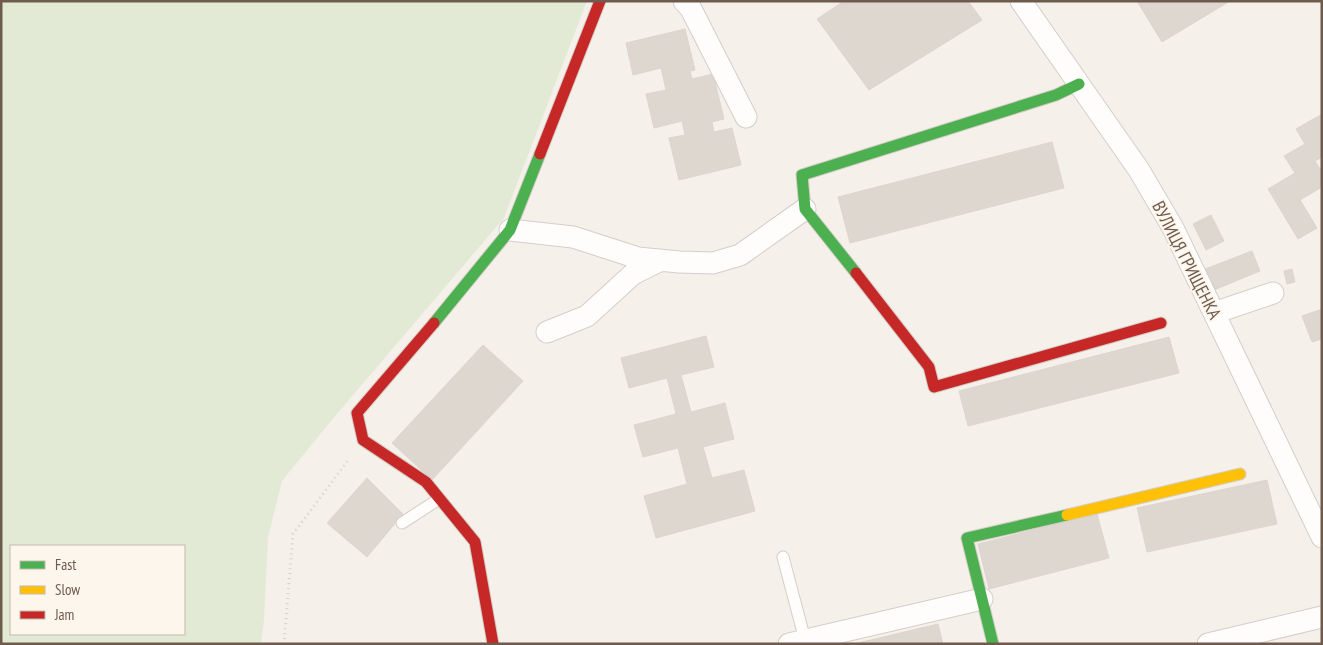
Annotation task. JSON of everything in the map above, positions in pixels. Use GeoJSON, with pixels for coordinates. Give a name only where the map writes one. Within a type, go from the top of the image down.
{"type":"FeatureCollection","features":[{"type":"Feature","properties":{"kind":"street"},"geometry":{"type":"LineString","coordinates":[[493,644],[475,542],[426,482],[363,440],[357,413],[510,230],[600,1]]}},
{"type":"Feature","properties":{"kind":"street"},"geometry":{"type":"LineString","coordinates":[[684,1],[691,10],[746,117]]}},
{"type":"Feature","properties":{"kind":"street","name":"ВУЛИЦЯ ГРИЩЕНКА"},"geometry":{"type":"LineString","coordinates":[[1021,1],[1139,170],[1168,220],[1322,537]]}},
{"type":"Feature","properties":{"kind":"street"},"geometry":{"type":"LineString","coordinates":[[1079,84],[1056,95],[802,175],[805,209],[929,367],[934,387],[1160,323]]}},
{"type":"Feature","properties":{"kind":"street"},"geometry":{"type":"LineString","coordinates":[[510,230],[573,237],[638,258],[713,263],[740,256],[805,209]]}},
{"type":"Feature","properties":{"kind":"street"},"geometry":{"type":"LineString","coordinates":[[547,332],[587,316],[633,274],[661,260]]}},
{"type":"Feature","properties":{"kind":"street"},"geometry":{"type":"LineString","coordinates":[[1214,313],[1273,293]]}},
{"type":"Feature","properties":{"kind":"street"},"geometry":{"type":"LineString","coordinates":[[993,644],[967,538],[1240,474]]}},
{"type":"Feature","properties":{"kind":"street"},"geometry":{"type":"LineString","coordinates":[[797,642],[982,599]]}},
{"type":"Feature","properties":{"kind":"street"},"geometry":{"type":"LineString","coordinates":[[1208,644],[1322,617]]}},
{"type":"Feature","properties":{"kind":"lane"},"geometry":{"type":"LineString","coordinates":[[402,523],[439,499]]}},
{"type":"Feature","properties":{"kind":"lane"},"geometry":{"type":"LineString","coordinates":[[783,557],[797,642]]}},
{"type":"Feature","properties":{"kind":"path"},"geometry":{"type":"LineString","coordinates":[[284,644],[293,534],[363,440]]}},
{"type":"Feature","properties":{"kind":"green space"},"geometry":{"type":"Polygon","coordinates":[[[1,1],[587,1],[504,218],[282,481],[268,538],[261,644],[1,644],[1,1]]]}},
{"type":"Feature","properties":{"kind":"building"},"geometry":{"type":"Polygon","coordinates":[[[844,1],[968,1],[982,20],[869,90],[817,19],[844,1]]]}},
{"type":"Feature","properties":{"kind":"building"},"geometry":{"type":"Polygon","coordinates":[[[1137,1],[1230,1],[1162,42],[1137,1]]]}},
{"type":"Feature","properties":{"kind":"building"},"geometry":{"type":"Polygon","coordinates":[[[685,29],[695,70],[690,71],[692,79],[713,74],[724,119],[712,122],[714,132],[732,128],[741,165],[679,180],[669,138],[685,135],[682,121],[654,128],[646,94],[666,90],[661,68],[633,75],[626,43],[685,29]]]}},
{"type":"Feature","properties":{"kind":"building"},"geometry":{"type":"Polygon","coordinates":[[[1322,114],[1322,157],[1315,161],[1322,172],[1322,187],[1300,200],[1317,228],[1298,239],[1268,189],[1295,173],[1284,156],[1305,144],[1296,129],[1322,114]]]}},
{"type":"Feature","properties":{"kind":"building"},"geometry":{"type":"Polygon","coordinates":[[[1052,142],[1064,188],[850,243],[838,197],[1052,142]]]}},
{"type":"Feature","properties":{"kind":"building"},"geometry":{"type":"Polygon","coordinates":[[[1211,215],[1224,241],[1206,250],[1193,224],[1211,215]]]}},
{"type":"Feature","properties":{"kind":"building"},"geometry":{"type":"Polygon","coordinates":[[[1252,251],[1260,271],[1214,290],[1205,269],[1252,251]]]}},
{"type":"Feature","properties":{"kind":"building"},"geometry":{"type":"Polygon","coordinates":[[[1292,269],[1295,282],[1287,284],[1284,271],[1292,269]]]}},
{"type":"Feature","properties":{"kind":"building"},"geometry":{"type":"Polygon","coordinates":[[[1322,309],[1322,339],[1312,342],[1302,316],[1322,309]]]}},
{"type":"Feature","properties":{"kind":"building"},"geometry":{"type":"Polygon","coordinates":[[[706,336],[714,367],[681,375],[691,412],[725,403],[734,439],[703,447],[712,478],[744,470],[755,511],[656,538],[644,496],[687,484],[678,448],[643,457],[634,425],[676,414],[667,378],[629,388],[621,358],[706,336]]]}},
{"type":"Feature","properties":{"kind":"building"},"geometry":{"type":"Polygon","coordinates":[[[1169,337],[1179,373],[968,426],[959,391],[1169,337]]]}},
{"type":"Feature","properties":{"kind":"building"},"geometry":{"type":"Polygon","coordinates":[[[483,345],[523,381],[432,480],[392,443],[483,345]]]}},
{"type":"Feature","properties":{"kind":"building"},"geometry":{"type":"Polygon","coordinates":[[[367,478],[403,514],[367,557],[327,523],[367,478]]]}},
{"type":"Feature","properties":{"kind":"building"},"geometry":{"type":"Polygon","coordinates":[[[1267,480],[1277,524],[1147,552],[1137,508],[1267,480]]]}},
{"type":"Feature","properties":{"kind":"building"},"geometry":{"type":"Polygon","coordinates":[[[1097,514],[1109,558],[989,589],[978,544],[1097,514]]]}},
{"type":"Feature","properties":{"kind":"building"},"geometry":{"type":"Polygon","coordinates":[[[938,624],[943,644],[854,644],[938,624]]]}},
{"type":"Feature","properties":{"kind":"traffic: fast"},"geometry":{"type":"LineString","coordinates":[[856,273],[805,209],[802,175],[1056,95],[1079,84]]}},
{"type":"Feature","properties":{"kind":"traffic: fast"},"geometry":{"type":"LineString","coordinates":[[434,323],[510,230],[540,154]]}},
{"type":"Feature","properties":{"kind":"traffic: fast"},"geometry":{"type":"LineString","coordinates":[[993,644],[967,538],[1067,515]]}},
{"type":"Feature","properties":{"kind":"traffic: slow"},"geometry":{"type":"LineString","coordinates":[[1067,515],[1240,474]]}},
{"type":"Feature","properties":{"kind":"traffic: jam"},"geometry":{"type":"LineString","coordinates":[[540,154],[600,1]]}},
{"type":"Feature","properties":{"kind":"traffic: jam"},"geometry":{"type":"LineString","coordinates":[[856,273],[929,367],[934,387],[1161,323]]}},
{"type":"Feature","properties":{"kind":"traffic: jam"},"geometry":{"type":"LineString","coordinates":[[434,323],[357,413],[363,440],[426,482],[475,542],[493,644]]}}]}
